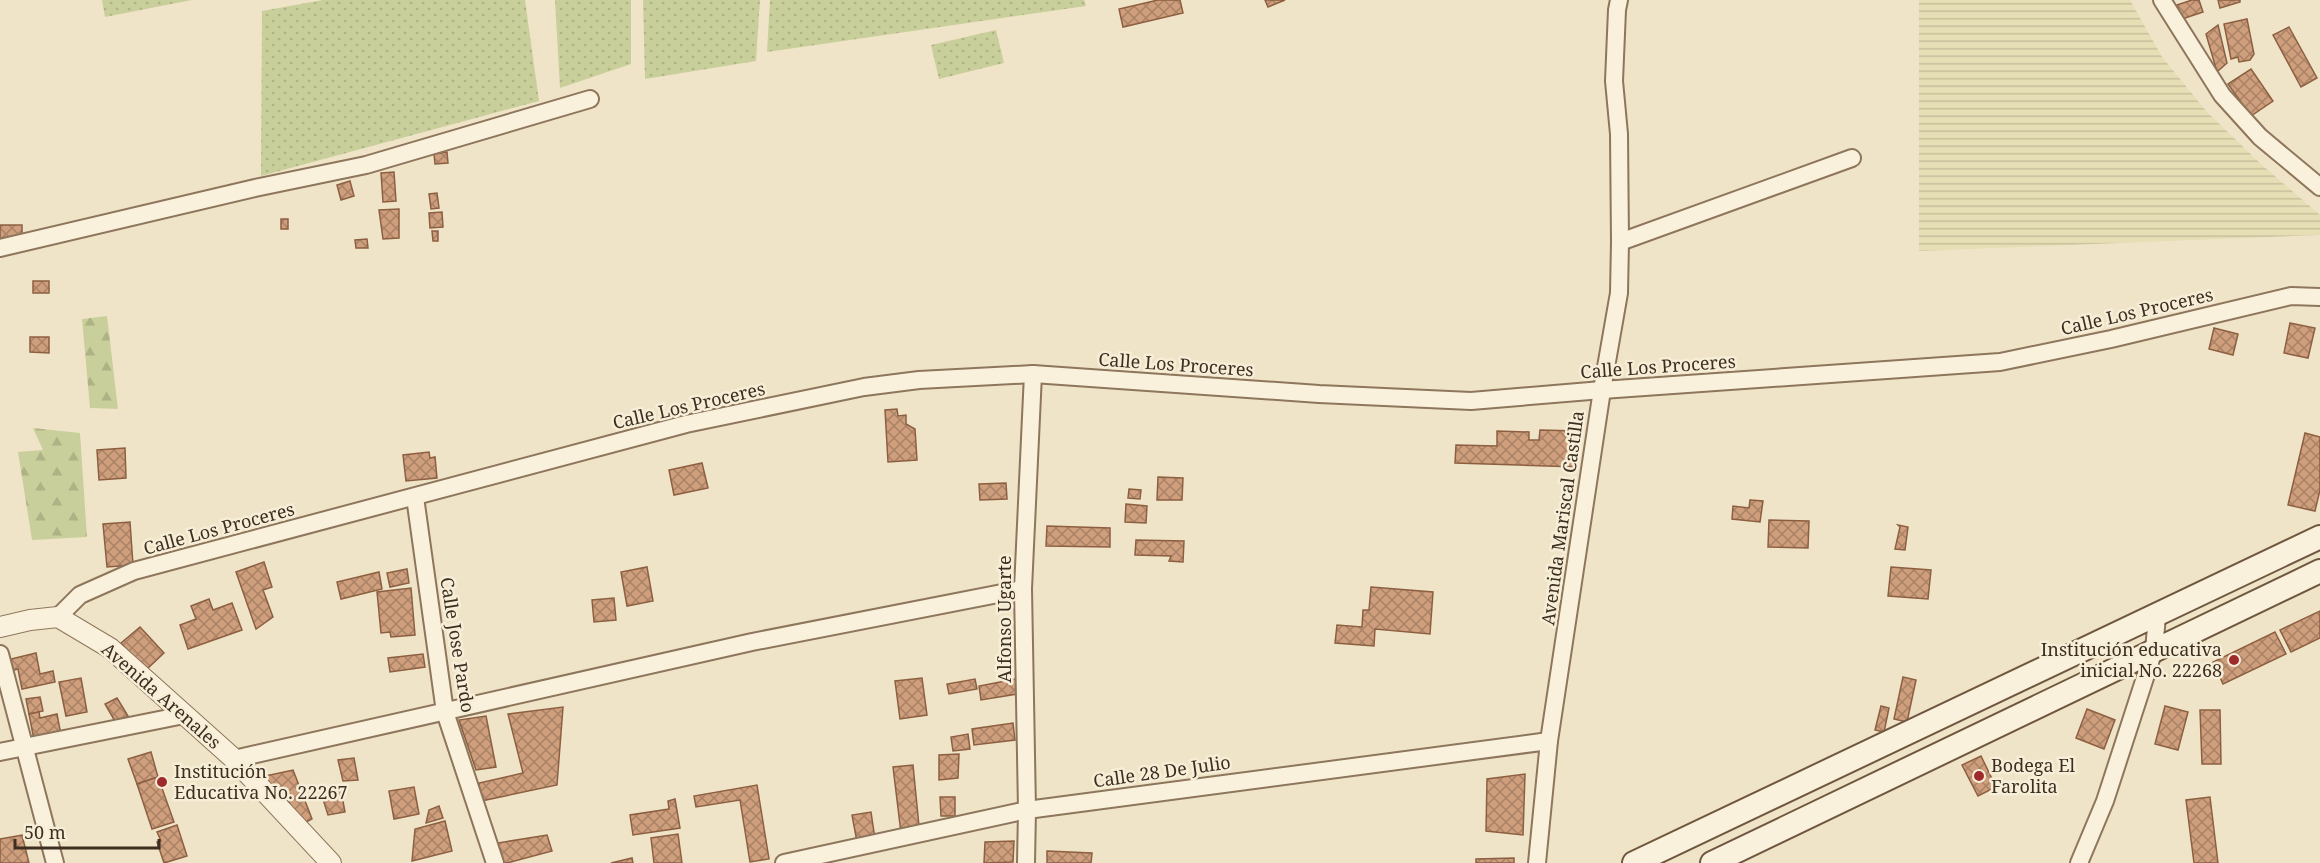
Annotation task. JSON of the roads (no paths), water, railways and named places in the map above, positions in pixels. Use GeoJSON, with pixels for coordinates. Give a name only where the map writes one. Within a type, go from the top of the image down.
{"type":"FeatureCollection","features":[{"type":"Feature","properties":{"kind":"main road"},"geometry":{"type":"LineString","coordinates":[[1634,863],[2320,537]]}},
{"type":"Feature","properties":{"kind":"main road"},"geometry":{"type":"LineString","coordinates":[[1712,863],[2320,571]]}},
{"type":"Feature","properties":{"kind":"street","name":"Avenida Mariscal Castilla"},"geometry":{"type":"LineString","coordinates":[[1537,863],[1549,741],[1618,293],[1620,242],[1618,134],[1614,81],[1619,0]]}},
{"type":"Feature","properties":{"kind":"street"},"geometry":{"type":"LineString","coordinates":[[2163,0],[2222,95],[2260,136],[2320,187]]}},
{"type":"Feature","properties":{"kind":"street"},"geometry":{"type":"LineString","coordinates":[[0,248],[255,188],[366,165],[590,99]]}},
{"type":"Feature","properties":{"kind":"street"},"geometry":{"type":"LineString","coordinates":[[1620,242],[1852,158]]}},
{"type":"Feature","properties":{"kind":"street","name":"Calle Los Proceres"},"geometry":{"type":"LineString","coordinates":[[58,617],[80,596],[134,572],[686,424],[864,387],[919,380],[1033,374],[1319,394],[1471,401],[2000,363],[2291,296],[2320,297]]}},
{"type":"Feature","properties":{"kind":"street","name":"Alfonso Ugarte"},"geometry":{"type":"LineString","coordinates":[[1026,863],[1023,589],[1033,374]]}},
{"type":"Feature","properties":{"kind":"street","name":"Calle Jose Pardo"},"geometry":{"type":"LineString","coordinates":[[415,497],[445,712],[495,863]]}},
{"type":"Feature","properties":{"kind":"street"},"geometry":{"type":"LineString","coordinates":[[234,759],[752,642],[1023,589]]}},
{"type":"Feature","properties":{"kind":"street"},"geometry":{"type":"LineString","coordinates":[[2079,863],[2105,801],[2154,651],[2157,616]]}},
{"type":"Feature","properties":{"kind":"street"},"geometry":{"type":"LineString","coordinates":[[0,627],[30,620],[58,617]]}},
{"type":"Feature","properties":{"kind":"street","name":"Avenida Arenales"},"geometry":{"type":"LineString","coordinates":[[58,617],[110,648],[234,759],[331,863]]}},
{"type":"Feature","properties":{"kind":"street"},"geometry":{"type":"LineString","coordinates":[[0,654],[55,863]]}},
{"type":"Feature","properties":{"kind":"street"},"geometry":{"type":"LineString","coordinates":[[0,752],[184,715]]}},
{"type":"Feature","properties":{"kind":"street","name":"Calle 28 De Julio"},"geometry":{"type":"LineString","coordinates":[[784,863],[1027,810],[1549,741]]}},
{"type":"Feature","properties":{"kind":"place","name":"Institución educativa inicial No. 22268"},"geometry":{"type":"Point","coordinates":[2234,660]}},
{"type":"Feature","properties":{"kind":"place","name":"Bodega El Farolita"},"geometry":{"type":"Point","coordinates":[1979,776]}},
{"type":"Feature","properties":{"kind":"place","name":"Institución Educativa No. 22267"},"geometry":{"type":"Point","coordinates":[162,782]}}]}
